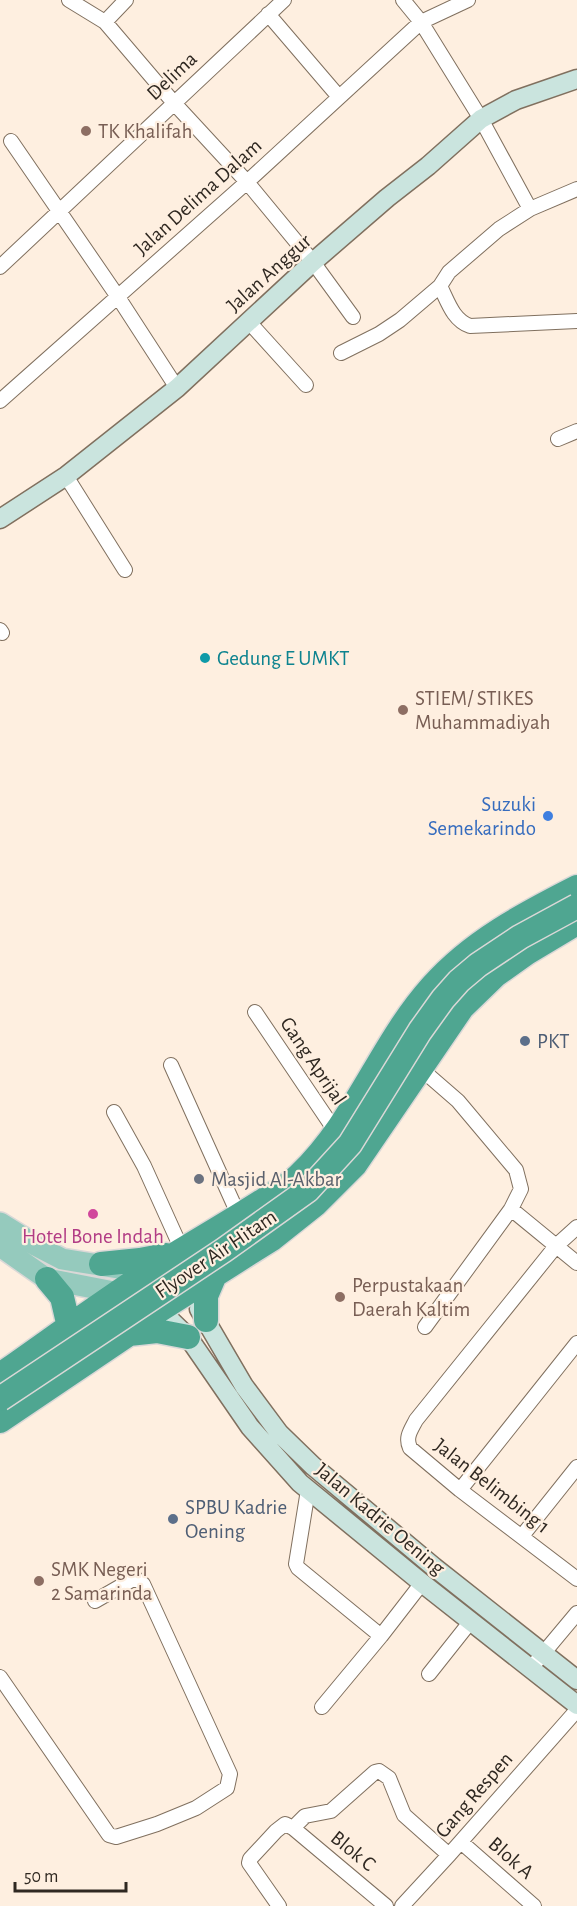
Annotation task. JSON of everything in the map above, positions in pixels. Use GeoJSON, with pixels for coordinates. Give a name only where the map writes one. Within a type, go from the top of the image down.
{"type":"FeatureCollection","features":[{"type":"Feature","properties":{"kind":"highway"},"geometry":{"type":"LineString","coordinates":[[0,1375],[179,1252],[239,1216],[297,1177],[321,1153],[347,1117],[395,1037],[431,987],[464,955],[498,929],[577,887]]}},
{"type":"Feature","properties":{"kind":"highway","name":"Flyover Air Hitam"},"geometry":{"type":"LineString","coordinates":[[0,1399],[224,1250],[308,1190],[350,1144],[420,1031],[459,981],[478,965],[520,937],[577,906]]}},
{"type":"Feature","properties":{"kind":"highway"},"geometry":{"type":"LineString","coordinates":[[0,1421],[129,1334],[160,1310],[272,1239],[316,1204],[355,1165],[462,1008],[496,975],[527,952],[577,923]]}},
{"type":"Feature","properties":{"kind":"highway"},"geometry":{"type":"LineString","coordinates":[[101,1264],[140,1260],[179,1252]]}},
{"type":"Feature","properties":{"kind":"highway"},"geometry":{"type":"LineString","coordinates":[[206,1320],[206,1296],[215,1275]]}},
{"type":"Feature","properties":{"kind":"highway"},"geometry":{"type":"LineString","coordinates":[[47,1279],[62,1297],[69,1327]]}},
{"type":"Feature","properties":{"kind":"highway"},"geometry":{"type":"LineString","coordinates":[[129,1334],[157,1331],[188,1337]]}},
{"type":"Feature","properties":{"kind":"main road","name":"Jalan Anggur"},"geometry":{"type":"LineString","coordinates":[[0,519],[66,476],[177,388],[313,262],[481,119],[516,100],[577,80]]}},
{"type":"Feature","properties":{"kind":"main road"},"geometry":{"type":"LineString","coordinates":[[0,1223],[62,1259],[101,1264],[146,1274],[187,1293]]}},
{"type":"Feature","properties":{"kind":"main road"},"geometry":{"type":"LineString","coordinates":[[0,1246],[47,1279],[118,1293],[160,1310]]}},
{"type":"Feature","properties":{"kind":"main road","name":"Jalan Kadrie Oening"},"geometry":{"type":"LineString","coordinates":[[187,1293],[206,1320],[244,1386],[279,1433],[322,1473],[434,1567],[577,1680]]}},
{"type":"Feature","properties":{"kind":"main road","name":"Jalan Kadrie Oening"},"geometry":{"type":"LineString","coordinates":[[160,1310],[188,1337],[250,1427],[308,1490],[577,1705]]}},
{"type":"Feature","properties":{"kind":"street"},"geometry":{"type":"LineString","coordinates":[[69,0],[105,22],[174,103],[248,182],[313,262],[352,317]]}},
{"type":"Feature","properties":{"kind":"street"},"geometry":{"type":"LineString","coordinates":[[105,22],[126,0]]}},
{"type":"Feature","properties":{"kind":"street","name":"Delima"},"geometry":{"type":"LineString","coordinates":[[0,267],[284,0]]}},
{"type":"Feature","properties":{"kind":"street"},"geometry":{"type":"LineString","coordinates":[[404,0],[421,22],[481,119],[530,209]]}},
{"type":"Feature","properties":{"kind":"street","name":"Jalan Delima Dalam"},"geometry":{"type":"LineString","coordinates":[[0,401],[248,182],[421,22],[468,0]]}},
{"type":"Feature","properties":{"kind":"street"},"geometry":{"type":"LineString","coordinates":[[268,14],[339,97]]}},
{"type":"Feature","properties":{"kind":"street"},"geometry":{"type":"LineString","coordinates":[[11,141],[177,388]]}},
{"type":"Feature","properties":{"kind":"street"},"geometry":{"type":"LineString","coordinates":[[341,353],[379,334],[400,320],[440,286],[449,272],[499,229],[530,209],[577,189]]}},
{"type":"Feature","properties":{"kind":"street"},"geometry":{"type":"LineString","coordinates":[[440,286],[456,318],[470,326],[577,321]]}},
{"type":"Feature","properties":{"kind":"street"},"geometry":{"type":"LineString","coordinates":[[249,322],[306,384]]}},
{"type":"Feature","properties":{"kind":"street"},"geometry":{"type":"LineString","coordinates":[[558,439],[577,432]]}},
{"type":"Feature","properties":{"kind":"street"},"geometry":{"type":"LineString","coordinates":[[66,476],[125,570]]}},
{"type":"Feature","properties":{"kind":"street","name":"Gang Aprijal"},"geometry":{"type":"LineString","coordinates":[[255,1012],[336,1132]]}},
{"type":"Feature","properties":{"kind":"street"},"geometry":{"type":"LineString","coordinates":[[171,1065],[239,1216]]}},
{"type":"Feature","properties":{"kind":"street"},"geometry":{"type":"LineString","coordinates":[[420,1068],[458,1101],[516,1170],[521,1189],[511,1209],[425,1327]]}},
{"type":"Feature","properties":{"kind":"street"},"geometry":{"type":"LineString","coordinates":[[114,1112],[144,1166],[179,1252]]}},
{"type":"Feature","properties":{"kind":"street"},"geometry":{"type":"LineString","coordinates":[[511,1209],[577,1263]]}},
{"type":"Feature","properties":{"kind":"street"},"geometry":{"type":"LineString","coordinates":[[556,1246],[577,1227]]}},
{"type":"Feature","properties":{"kind":"street","name":"Jalan Belimbing 1"},"geometry":{"type":"LineString","coordinates":[[556,1246],[416,1420],[408,1435],[408,1442],[410,1448],[460,1490],[577,1579]]}},
{"type":"Feature","properties":{"kind":"street"},"geometry":{"type":"LineString","coordinates":[[460,1490],[577,1342]]}},
{"type":"Feature","properties":{"kind":"street"},"geometry":{"type":"LineString","coordinates":[[522,1536],[577,1467]]}},
{"type":"Feature","properties":{"kind":"street"},"geometry":{"type":"LineString","coordinates":[[308,1490],[296,1564],[298,1568],[381,1636]]}},
{"type":"Feature","properties":{"kind":"street"},"geometry":{"type":"LineString","coordinates":[[0,1677],[110,1835],[116,1837],[157,1824],[196,1808],[227,1788],[230,1774],[143,1584],[135,1578],[95,1601]]}},
{"type":"Feature","properties":{"kind":"street"},"geometry":{"type":"LineString","coordinates":[[322,1707],[422,1583]]}},
{"type":"Feature","properties":{"kind":"street"},"geometry":{"type":"LineString","coordinates":[[531,1668],[577,1612]]}},
{"type":"Feature","properties":{"kind":"street"},"geometry":{"type":"LineString","coordinates":[[429,1674],[471,1621]]}},
{"type":"Feature","properties":{"kind":"street","name":"Gang Respen"},"geometry":{"type":"LineString","coordinates":[[402,1906],[577,1710]]}},
{"type":"Feature","properties":{"kind":"street"},"geometry":{"type":"LineString","coordinates":[[279,1906],[249,1863],[250,1859],[282,1825],[293,1828],[305,1816],[331,1811],[375,1772],[379,1771],[389,1778],[404,1815],[449,1856]]}},
{"type":"Feature","properties":{"kind":"street","name":"Blok C"},"geometry":{"type":"LineString","coordinates":[[293,1828],[386,1906]]}},
{"type":"Feature","properties":{"kind":"street","name":"Blok A"},"geometry":{"type":"LineString","coordinates":[[460,1842],[534,1906]]}},
{"type":"Feature","properties":{"kind":"place","name":"TK Khalifah"},"geometry":{"type":"Point","coordinates":[86,131]}},
{"type":"Feature","properties":{"kind":"place","name":"Gedung E UMKT"},"geometry":{"type":"Point","coordinates":[205,658]}},
{"type":"Feature","properties":{"kind":"place","name":"STIEM/ STIKES Muhammadiyah"},"geometry":{"type":"Point","coordinates":[403,710]}},
{"type":"Feature","properties":{"kind":"place","name":"Suzuki Semekarindo"},"geometry":{"type":"Point","coordinates":[548,816]}},
{"type":"Feature","properties":{"kind":"place","name":"PKT"},"geometry":{"type":"Point","coordinates":[525,1041]}},
{"type":"Feature","properties":{"kind":"place","name":"Masjid Al-Akbar"},"geometry":{"type":"Point","coordinates":[199,1179]}},
{"type":"Feature","properties":{"kind":"place","name":"Hotel Bone Indah"},"geometry":{"type":"Point","coordinates":[93,1214]}},
{"type":"Feature","properties":{"kind":"place","name":"Perpustakaan Daerah Kaltim"},"geometry":{"type":"Point","coordinates":[340,1297]}},
{"type":"Feature","properties":{"kind":"place","name":"SPBU Kadrie Oening"},"geometry":{"type":"Point","coordinates":[173,1519]}},
{"type":"Feature","properties":{"kind":"place","name":"SMK Negeri 2 Samarinda"},"geometry":{"type":"Point","coordinates":[39,1581]}}]}
